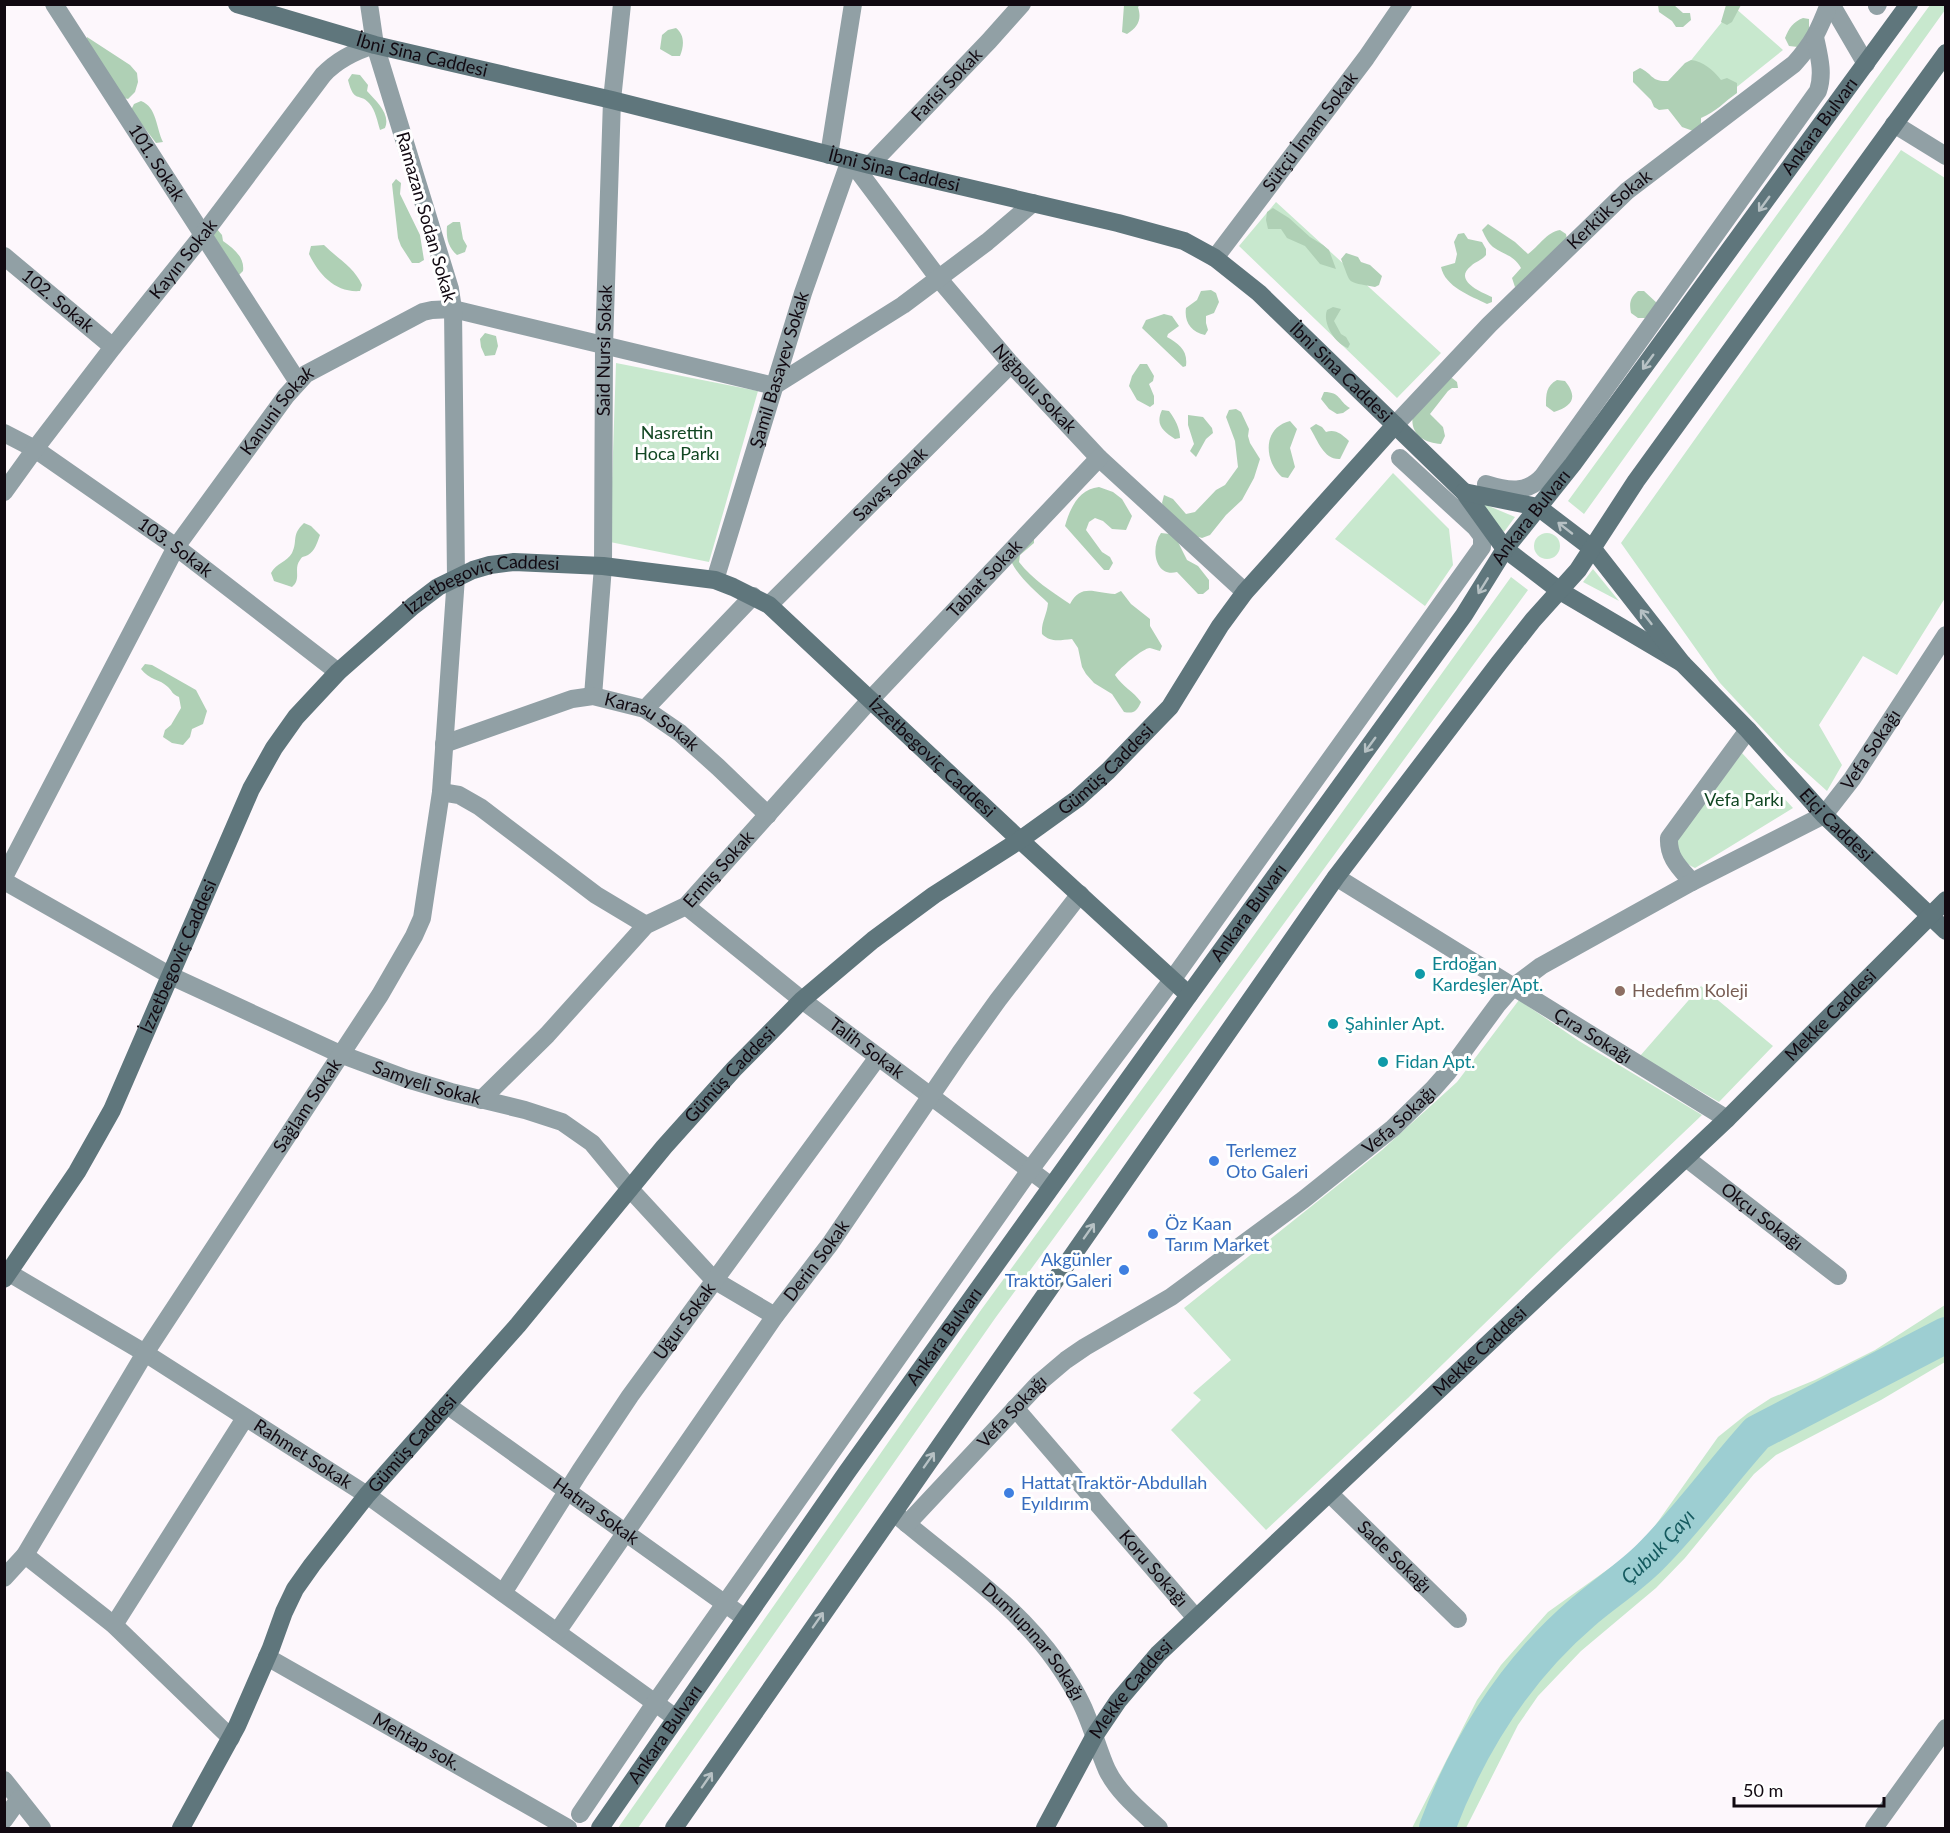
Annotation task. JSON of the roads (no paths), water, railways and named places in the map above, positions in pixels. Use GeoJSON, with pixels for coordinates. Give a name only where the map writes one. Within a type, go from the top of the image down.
{"type":"FeatureCollection","features":[{"type":"Feature","properties":{"kind":"street","name":"101. Sokak"},"geometry":{"type":"LineString","coordinates":[[54,4],[298,382]]}},
{"type":"Feature","properties":{"kind":"street","name":"İbni Sina Caddesi"},"geometry":{"type":"LineString","coordinates":[[237,4],[375,45],[612,100],[1184,241],[1215,258],[1259,293],[1464,492],[1505,549],[1560,591]]}},
{"type":"Feature","properties":{"kind":"street","name":"Ramazan Sodan Sokak"},"geometry":{"type":"LineString","coordinates":[[369,4],[375,45],[450,289],[453,309],[456,577]]}},
{"type":"Feature","properties":{"kind":"street","name":"Said Nursi Sokak"},"geometry":{"type":"LineString","coordinates":[[592,696],[603,567],[604,346],[612,100],[622,4]]}},
{"type":"Feature","properties":{"kind":"street"},"geometry":{"type":"LineString","coordinates":[[829,155],[853,4]]}},
{"type":"Feature","properties":{"kind":"street","name":"Farisi Sokak"},"geometry":{"type":"LineString","coordinates":[[870,165],[1022,4]]}},
{"type":"Feature","properties":{"kind":"street","name":"Sütçü İmam Sokak"},"geometry":{"type":"LineString","coordinates":[[1215,258],[1366,58],[1403,4]]}},
{"type":"Feature","properties":{"kind":"street"},"geometry":{"type":"LineString","coordinates":[[1830,4],[1866,64]]}},
{"type":"Feature","properties":{"kind":"street","name":"Kerkük Sokak"},"geometry":{"type":"LineString","coordinates":[[1395,425],[1489,325],[1627,191],[1794,64],[1815,37],[1830,4]]}},
{"type":"Feature","properties":{"kind":"street","name":"Ankara Bulvarı"},"geometry":{"type":"LineString","coordinates":[[600,1828],[745,1618],[1051,1186],[1464,615],[1505,549],[1573,464],[1910,4]]}},
{"type":"Feature","properties":{"kind":"street"},"geometry":{"type":"LineString","coordinates":[[1486,484],[1513,490],[1535,485],[1543,476],[1818,92],[1822,68],[1815,37]]}},
{"type":"Feature","properties":{"kind":"street","name":"Kayın Sokak"},"geometry":{"type":"LineString","coordinates":[[4,492],[323,75],[333,64],[348,55],[375,45]]}},
{"type":"Feature","properties":{"kind":"street"},"geometry":{"type":"LineString","coordinates":[[674,1828],[900,1518],[1336,877],[1499,663],[1533,620],[1578,570],[1636,481],[1946,53]]}},
{"type":"Feature","properties":{"kind":"street"},"geometry":{"type":"LineString","coordinates":[[1894,124],[1946,156]]}},
{"type":"Feature","properties":{"kind":"street","name":"Niğbolu Sokak"},"geometry":{"type":"LineString","coordinates":[[850,160],[939,279],[1011,364],[1099,458],[1245,592]]}},
{"type":"Feature","properties":{"kind":"street","name":"Şamil Basayev Sokak"},"geometry":{"type":"LineString","coordinates":[[715,580],[803,293],[850,160]]}},
{"type":"Feature","properties":{"kind":"street"},"geometry":{"type":"LineString","coordinates":[[774,386],[903,305],[1033,203]]}},
{"type":"Feature","properties":{"kind":"street","name":"102. Sokak"},"geometry":{"type":"LineString","coordinates":[[4,255],[113,347]]}},
{"type":"Feature","properties":{"kind":"street","name":"Kanuni Sokak"},"geometry":{"type":"LineString","coordinates":[[4,879],[176,547],[286,396],[306,374],[423,312],[453,309],[774,386]]}},
{"type":"Feature","properties":{"kind":"street","name":"Savaş Sokak"},"geometry":{"type":"LineString","coordinates":[[769,605],[1011,364]]}},
{"type":"Feature","properties":{"kind":"street","name":"Gümüş Caddesi"},"geometry":{"type":"LineString","coordinates":[[181,1828],[231,1738],[295,1589],[367,1495],[518,1325],[630,1189],[734,1070],[802,1000],[906,915],[1020,840],[1077,799],[1149,731],[1170,707],[1220,626],[1245,592],[1395,425]]}},
{"type":"Feature","properties":{"kind":"street","name":"103. Sokak"},"geometry":{"type":"LineString","coordinates":[[4,433],[35,449],[176,547],[338,672]]}},
{"type":"Feature","properties":{"kind":"street","name":"Tabiat Sokak"},"geometry":{"type":"LineString","coordinates":[[870,700],[1099,458]]}},
{"type":"Feature","properties":{"kind":"street"},"geometry":{"type":"LineString","coordinates":[[580,1814],[655,1703],[1030,1170],[1172,980],[1482,547],[1482,536],[1476,528],[1400,458]]}},
{"type":"Feature","properties":{"kind":"street"},"geometry":{"type":"LineString","coordinates":[[1464,492],[1538,507]]}},
{"type":"Feature","properties":{"kind":"street","name":"Elçi Caddesi"},"geometry":{"type":"LineString","coordinates":[[1538,507],[1593,549],[1682,663],[1748,730],[1824,815],[1946,931]]}},
{"type":"Feature","properties":{"kind":"street","name":"İzzetbegoviç Caddesi"},"geometry":{"type":"LineString","coordinates":[[6,1274],[76,1172],[112,1110],[251,789],[274,748],[296,717],[338,672],[413,606],[456,577],[490,565],[514,562],[603,567],[715,580],[769,605],[1189,995]]}},
{"type":"Feature","properties":{"kind":"street","name":"Sağlam Sokak"},"geometry":{"type":"LineString","coordinates":[[4,1578],[25,1555],[145,1353],[380,995],[414,936],[422,918],[441,792],[456,577]]}},
{"type":"Feature","properties":{"kind":"street","name":"Elçi Caddesi"},"geometry":{"type":"LineString","coordinates":[[1560,591],[1682,663]]}},
{"type":"Feature","properties":{"kind":"street"},"geometry":{"type":"LineString","coordinates":[[645,709],[753,596]]}},
{"type":"Feature","properties":{"kind":"street","name":"Vefa Sokağı"},"geometry":{"type":"LineString","coordinates":[[900,1518],[1016,1408],[1040,1382],[1066,1360],[1170,1297],[1303,1200],[1393,1128],[1441,1081],[1513,987],[1541,966],[1692,882],[1824,815],[1852,779],[1946,636]]}},
{"type":"Feature","properties":{"kind":"street","name":"Karasu Sokak"},"geometry":{"type":"LineString","coordinates":[[444,744],[572,699],[592,696],[645,709],[680,733],[768,815]]}},
{"type":"Feature","properties":{"kind":"street","name":"Ermiş Sokak"},"geometry":{"type":"LineString","coordinates":[[481,1100],[547,1035],[646,925],[686,906],[870,700]]}},
{"type":"Feature","properties":{"kind":"street"},"geometry":{"type":"LineString","coordinates":[[1692,882],[1672,859],[1668,848],[1669,838],[1748,730]]}},
{"type":"Feature","properties":{"kind":"street"},"geometry":{"type":"LineString","coordinates":[[441,792],[459,795],[480,807],[596,895],[646,925]]}},
{"type":"Feature","properties":{"kind":"street","name":"Çıra Sokağı"},"geometry":{"type":"LineString","coordinates":[[1336,877],[1727,1119]]}},
{"type":"Feature","properties":{"kind":"street","name":"Samyeli Sokak"},"geometry":{"type":"LineString","coordinates":[[4,879],[171,976],[340,1054],[407,1078],[562,1122],[592,1143],[630,1189],[714,1280],[775,1316]]}},
{"type":"Feature","properties":{"kind":"street","name":"Derin Sokak"},"geometry":{"type":"LineString","coordinates":[[557,1632],[775,1316],[830,1244],[998,1000],[1080,894]]}},
{"type":"Feature","properties":{"kind":"street","name":"Mekke Caddesi"},"geometry":{"type":"LineString","coordinates":[[1045,1828],[1095,1736],[1118,1701],[1158,1654],[1727,1119],[1946,900]]}},
{"type":"Feature","properties":{"kind":"street","name":"Talih Sokak"},"geometry":{"type":"LineString","coordinates":[[686,906],[802,1000],[1051,1186]]}},
{"type":"Feature","properties":{"kind":"street","name":"Uğur Sokak"},"geometry":{"type":"LineString","coordinates":[[503,1593],[630,1395],[878,1057]]}},
{"type":"Feature","properties":{"kind":"street","name":"Okçu Sokağı"},"geometry":{"type":"LineString","coordinates":[[1686,1158],[1838,1276]]}},
{"type":"Feature","properties":{"kind":"street","name":"Rahmet Sokak"},"geometry":{"type":"LineString","coordinates":[[6,1274],[145,1353],[367,1495],[676,1718]]}},
{"type":"Feature","properties":{"kind":"street","name":"Hatıra Sokak"},"geometry":{"type":"LineString","coordinates":[[447,1405],[745,1618]]}},
{"type":"Feature","properties":{"kind":"street","name":"Koru Sokağı"},"geometry":{"type":"LineString","coordinates":[[1016,1408],[1196,1618]]}},
{"type":"Feature","properties":{"kind":"street"},"geometry":{"type":"LineString","coordinates":[[114,1625],[245,1418]]}},
{"type":"Feature","properties":{"kind":"street","name":"Sade Sokağı"},"geometry":{"type":"LineString","coordinates":[[1330,1494],[1458,1619]]}},
{"type":"Feature","properties":{"kind":"street","name":"Dumlupınar Sokağı"},"geometry":{"type":"LineString","coordinates":[[900,1518],[975,1578],[1020,1618],[1039,1640],[1067,1679],[1086,1713],[1108,1772],[1120,1789],[1159,1828]]}},
{"type":"Feature","properties":{"kind":"street"},"geometry":{"type":"LineString","coordinates":[[25,1555],[114,1625],[231,1738]]}},
{"type":"Feature","properties":{"kind":"street","name":"Mehtap sok."},"geometry":{"type":"LineString","coordinates":[[267,1657],[568,1828]]}},
{"type":"Feature","properties":{"kind":"street"},"geometry":{"type":"LineString","coordinates":[[1874,1828],[1946,1728]]}},
{"type":"Feature","properties":{"kind":"street"},"geometry":{"type":"LineString","coordinates":[[4,1780],[42,1828]]}},
{"type":"Feature","properties":{"kind":"street"},"geometry":{"type":"LineString","coordinates":[[4,1821],[19,1798]]}},
{"type":"Feature","properties":{"kind":"waterway","name":"Çubuk Çayı"},"geometry":{"type":"LineString","coordinates":[[1437,1828],[1463,1768],[1496,1711],[1515,1684],[1558,1635],[1650,1557],[1757,1433],[1946,1335]]}},
{"type":"Feature","properties":{"kind":"place","name":"Erdoğan Kardeşler Apt."},"geometry":{"type":"Point","coordinates":[1420,974]}},
{"type":"Feature","properties":{"kind":"place","name":"Hedefim Koleji"},"geometry":{"type":"Point","coordinates":[1620,991]}},
{"type":"Feature","properties":{"kind":"place","name":"Şahinler Apt."},"geometry":{"type":"Point","coordinates":[1333,1024]}},
{"type":"Feature","properties":{"kind":"place","name":"Fidan Apt."},"geometry":{"type":"Point","coordinates":[1383,1062]}},
{"type":"Feature","properties":{"kind":"place","name":"Terlemez Oto Galeri"},"geometry":{"type":"Point","coordinates":[1214,1161]}},
{"type":"Feature","properties":{"kind":"place","name":"Öz Kaan Tarım Market"},"geometry":{"type":"Point","coordinates":[1153,1234]}},
{"type":"Feature","properties":{"kind":"place","name":"Akgünler Traktör Galeri"},"geometry":{"type":"Point","coordinates":[1124,1270]}},
{"type":"Feature","properties":{"kind":"place","name":"Hattat Traktör-Abdullah Eyıldırım"},"geometry":{"type":"Point","coordinates":[1009,1493]}},
{"type":"Feature","properties":{"kind":"park label","name":"Nasrettin Hoca Parkı"},"geometry":{"type":"Point","coordinates":[677,443]}},
{"type":"Feature","properties":{"kind":"park label","name":"Vefa Parkı"},"geometry":{"type":"Point","coordinates":[1744,800]}}]}
